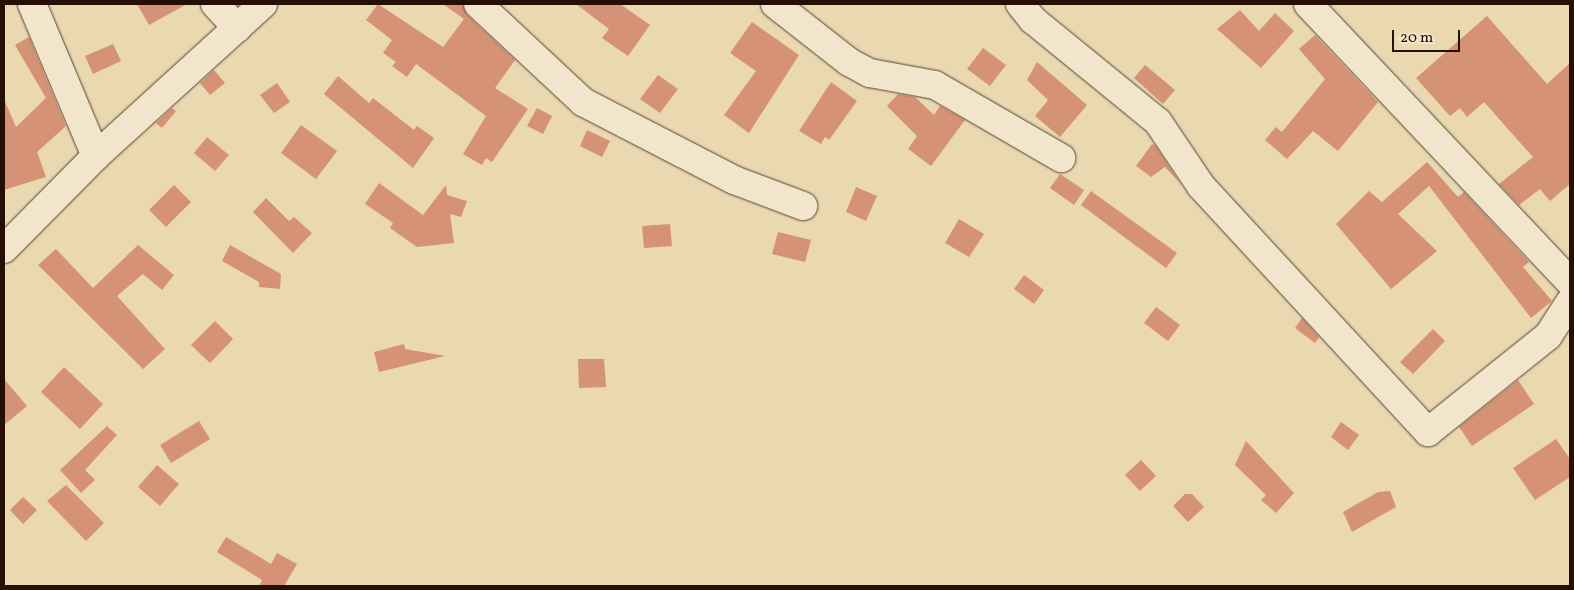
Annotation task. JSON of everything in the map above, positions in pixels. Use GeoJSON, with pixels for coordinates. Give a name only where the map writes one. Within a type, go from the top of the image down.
{"type":"FeatureCollection","features":[{"type":"Feature","properties":{"kind":"street"},"geometry":{"type":"LineString","coordinates":[[32,4],[96,156]]}},
{"type":"Feature","properties":{"kind":"street"},"geometry":{"type":"LineString","coordinates":[[215,4],[237,28]]}},
{"type":"Feature","properties":{"kind":"street"},"geometry":{"type":"LineString","coordinates":[[4,249],[96,156],[263,4]]}},
{"type":"Feature","properties":{"kind":"street"},"geometry":{"type":"LineString","coordinates":[[478,4],[583,102],[734,180],[803,206]]}},
{"type":"Feature","properties":{"kind":"street"},"geometry":{"type":"LineString","coordinates":[[775,4],[849,62],[870,73],[935,86],[1061,158]]}},
{"type":"Feature","properties":{"kind":"street"},"geometry":{"type":"LineString","coordinates":[[1020,4],[1033,20],[1158,122],[1201,186],[1428,432],[1548,336],[1570,302]]}},
{"type":"Feature","properties":{"kind":"street"},"geometry":{"type":"LineString","coordinates":[[1308,4],[1570,282]]}},
{"type":"Feature","properties":{"kind":"building"},"geometry":{"type":"Polygon","coordinates":[[[137,4],[187,4],[149,25],[137,4]]]}},
{"type":"Feature","properties":{"kind":"building"},"geometry":{"type":"Polygon","coordinates":[[[378,4],[443,47],[464,19],[443,4],[463,4],[467,15],[515,60],[495,88],[528,109],[492,162],[486,158],[482,165],[463,154],[486,116],[416,64],[407,77],[392,66],[396,62],[383,53],[392,40],[366,20],[378,4]]]}},
{"type":"Feature","properties":{"kind":"building"},"geometry":{"type":"Polygon","coordinates":[[[576,4],[620,4],[650,25],[628,56],[602,38],[609,29],[576,4]]]}},
{"type":"Feature","properties":{"kind":"building"},"geometry":{"type":"Polygon","coordinates":[[[1240,10],[1259,31],[1275,13],[1294,31],[1261,68],[1217,29],[1240,10]]]}},
{"type":"Feature","properties":{"kind":"building"},"geometry":{"type":"Polygon","coordinates":[[[1487,16],[1547,84],[1570,63],[1570,184],[1550,201],[1540,189],[1519,205],[1499,184],[1533,157],[1484,102],[1467,117],[1460,108],[1450,116],[1416,78],[1487,16]]]}},
{"type":"Feature","properties":{"kind":"building"},"geometry":{"type":"Polygon","coordinates":[[[752,22],[799,55],[749,133],[724,115],[756,71],[730,53],[752,22]]]}},
{"type":"Feature","properties":{"kind":"building"},"geometry":{"type":"Polygon","coordinates":[[[1315,35],[1378,102],[1338,151],[1313,131],[1287,159],[1265,140],[1276,127],[1282,132],[1325,79],[1299,49],[1315,35]]]}},
{"type":"Feature","properties":{"kind":"building"},"geometry":{"type":"Polygon","coordinates":[[[29,37],[66,126],[37,152],[46,177],[4,190],[4,99],[16,127],[46,98],[15,45],[29,37]]]}},
{"type":"Feature","properties":{"kind":"building"},"geometry":{"type":"Polygon","coordinates":[[[113,44],[121,61],[93,74],[85,56],[113,44]]]}},
{"type":"Feature","properties":{"kind":"building"},"geometry":{"type":"Polygon","coordinates":[[[983,48],[1006,65],[990,86],[967,69],[983,48]]]}},
{"type":"Feature","properties":{"kind":"building"},"geometry":{"type":"Polygon","coordinates":[[[1037,62],[1087,105],[1060,137],[1035,116],[1048,100],[1027,80],[1037,62]]]}},
{"type":"Feature","properties":{"kind":"building"},"geometry":{"type":"Polygon","coordinates":[[[1145,65],[1175,90],[1163,104],[1134,78],[1145,65]]]}},
{"type":"Feature","properties":{"kind":"building"},"geometry":{"type":"Polygon","coordinates":[[[214,70],[225,83],[210,95],[200,83],[214,70]]]}},
{"type":"Feature","properties":{"kind":"building"},"geometry":{"type":"Polygon","coordinates":[[[658,75],[678,89],[660,113],[640,99],[658,75]]]}},
{"type":"Feature","properties":{"kind":"building"},"geometry":{"type":"Polygon","coordinates":[[[338,76],[369,103],[373,98],[414,130],[417,126],[434,138],[413,168],[324,94],[338,76]]]}},
{"type":"Feature","properties":{"kind":"building"},"geometry":{"type":"Polygon","coordinates":[[[831,82],[857,101],[829,140],[825,137],[821,144],[799,131],[831,82]]]}},
{"type":"Feature","properties":{"kind":"building"},"geometry":{"type":"Polygon","coordinates":[[[277,83],[290,102],[274,113],[260,95],[277,83]]]}},
{"type":"Feature","properties":{"kind":"building"},"geometry":{"type":"Polygon","coordinates":[[[898,94],[915,97],[934,115],[940,106],[965,120],[931,166],[908,149],[917,136],[887,106],[898,94]]]}},
{"type":"Feature","properties":{"kind":"building"},"geometry":{"type":"Polygon","coordinates":[[[172,108],[176,111],[162,128],[156,123],[172,108]]]}},
{"type":"Feature","properties":{"kind":"building"},"geometry":{"type":"Polygon","coordinates":[[[537,108],[552,116],[543,134],[527,126],[537,108]]]}},
{"type":"Feature","properties":{"kind":"building"},"geometry":{"type":"Polygon","coordinates":[[[301,125],[337,151],[316,179],[281,153],[301,125]]]}},
{"type":"Feature","properties":{"kind":"building"},"geometry":{"type":"Polygon","coordinates":[[[587,130],[610,141],[602,157],[580,146],[587,130]]]}},
{"type":"Feature","properties":{"kind":"building"},"geometry":{"type":"Polygon","coordinates":[[[207,137],[229,155],[215,171],[194,153],[207,137]]]}},
{"type":"Feature","properties":{"kind":"building"},"geometry":{"type":"Polygon","coordinates":[[[1152,144],[1155,145],[1180,183],[1165,167],[1151,177],[1136,166],[1152,144]]]}},
{"type":"Feature","properties":{"kind":"building"},"geometry":{"type":"Polygon","coordinates":[[[1427,162],[1458,197],[1464,192],[1529,262],[1523,267],[1552,301],[1531,318],[1429,186],[1398,214],[1437,251],[1391,289],[1336,224],[1369,191],[1382,202],[1427,162]]]}},
{"type":"Feature","properties":{"kind":"building"},"geometry":{"type":"Polygon","coordinates":[[[1060,174],[1084,190],[1074,205],[1050,188],[1060,174]]]}},
{"type":"Feature","properties":{"kind":"building"},"geometry":{"type":"Polygon","coordinates":[[[379,183],[423,215],[446,185],[447,195],[467,201],[461,217],[450,214],[454,243],[417,247],[390,228],[393,223],[365,204],[379,183]]]}},
{"type":"Feature","properties":{"kind":"building"},"geometry":{"type":"Polygon","coordinates":[[[174,185],[191,202],[166,227],[149,210],[174,185]]]}},
{"type":"Feature","properties":{"kind":"building"},"geometry":{"type":"Polygon","coordinates":[[[856,187],[877,196],[866,221],[846,212],[856,187]]]}},
{"type":"Feature","properties":{"kind":"building"},"geometry":{"type":"Polygon","coordinates":[[[1091,191],[1177,253],[1166,268],[1081,205],[1091,191]]]}},
{"type":"Feature","properties":{"kind":"building"},"geometry":{"type":"Polygon","coordinates":[[[266,198],[289,221],[294,217],[312,233],[293,253],[253,212],[266,198]]]}},
{"type":"Feature","properties":{"kind":"building"},"geometry":{"type":"Polygon","coordinates":[[[959,219],[984,234],[969,257],[945,243],[959,219]]]}},
{"type":"Feature","properties":{"kind":"building"},"geometry":{"type":"Polygon","coordinates":[[[670,224],[672,246],[644,248],[642,226],[670,224]]]}},
{"type":"Feature","properties":{"kind":"building"},"geometry":{"type":"Polygon","coordinates":[[[778,232],[811,240],[805,262],[772,254],[778,232]]]}},
{"type":"Feature","properties":{"kind":"building"},"geometry":{"type":"Polygon","coordinates":[[[138,245],[174,275],[162,290],[143,274],[117,296],[165,349],[143,369],[38,265],[56,249],[93,288],[138,245]]]}},
{"type":"Feature","properties":{"kind":"building"},"geometry":{"type":"Polygon","coordinates":[[[230,245],[281,274],[280,289],[259,287],[259,282],[222,261],[230,245]]]}},
{"type":"Feature","properties":{"kind":"building"},"geometry":{"type":"Polygon","coordinates":[[[1024,275],[1044,290],[1034,304],[1014,289],[1024,275]]]}},
{"type":"Feature","properties":{"kind":"building"},"geometry":{"type":"Polygon","coordinates":[[[1156,307],[1180,325],[1168,341],[1144,323],[1156,307]]]}},
{"type":"Feature","properties":{"kind":"building"},"geometry":{"type":"Polygon","coordinates":[[[1302,318],[1319,337],[1315,343],[1295,328],[1302,318]]]}},
{"type":"Feature","properties":{"kind":"building"},"geometry":{"type":"Polygon","coordinates":[[[215,321],[233,339],[210,363],[191,345],[215,321]]]}},
{"type":"Feature","properties":{"kind":"building"},"geometry":{"type":"Polygon","coordinates":[[[1433,329],[1445,341],[1413,374],[1400,362],[1433,329]]]}},
{"type":"Feature","properties":{"kind":"building"},"geometry":{"type":"Polygon","coordinates":[[[404,344],[405,349],[445,356],[379,372],[374,352],[404,344]]]}},
{"type":"Feature","properties":{"kind":"building"},"geometry":{"type":"Polygon","coordinates":[[[578,359],[604,359],[606,387],[579,388],[578,359]]]}},
{"type":"Feature","properties":{"kind":"building"},"geometry":{"type":"Polygon","coordinates":[[[64,367],[103,404],[80,429],[41,392],[64,367]]]}},
{"type":"Feature","properties":{"kind":"building"},"geometry":{"type":"Polygon","coordinates":[[[4,379],[27,406],[4,425],[4,379]]]}},
{"type":"Feature","properties":{"kind":"building"},"geometry":{"type":"Polygon","coordinates":[[[1518,380],[1534,404],[1472,446],[1459,427],[1518,380]]]}},
{"type":"Feature","properties":{"kind":"building"},"geometry":{"type":"Polygon","coordinates":[[[199,421],[210,439],[171,463],[160,445],[199,421]]]}},
{"type":"Feature","properties":{"kind":"building"},"geometry":{"type":"Polygon","coordinates":[[[1341,422],[1359,435],[1348,450],[1331,437],[1341,422]]]}},
{"type":"Feature","properties":{"kind":"building"},"geometry":{"type":"Polygon","coordinates":[[[107,426],[117,435],[85,470],[95,480],[81,493],[60,470],[107,426]]]}},
{"type":"Feature","properties":{"kind":"building"},"geometry":{"type":"Polygon","coordinates":[[[1556,439],[1570,459],[1570,477],[1535,500],[1513,468],[1556,439]]]}},
{"type":"Feature","properties":{"kind":"building"},"geometry":{"type":"Polygon","coordinates":[[[1246,441],[1294,493],[1276,513],[1261,500],[1266,495],[1235,465],[1246,441]]]}},
{"type":"Feature","properties":{"kind":"building"},"geometry":{"type":"Polygon","coordinates":[[[1141,460],[1156,476],[1140,491],[1125,475],[1141,460]]]}},
{"type":"Feature","properties":{"kind":"building"},"geometry":{"type":"Polygon","coordinates":[[[157,465],[179,484],[160,506],[138,487],[157,465]]]}},
{"type":"Feature","properties":{"kind":"building"},"geometry":{"type":"Polygon","coordinates":[[[66,485],[104,523],[86,541],[47,501],[66,485]]]}},
{"type":"Feature","properties":{"kind":"building"},"geometry":{"type":"Polygon","coordinates":[[[1390,491],[1396,507],[1352,532],[1343,512],[1378,492],[1390,491]]]}},
{"type":"Feature","properties":{"kind":"building"},"geometry":{"type":"Polygon","coordinates":[[[1185,494],[1192,494],[1204,507],[1188,522],[1173,506],[1185,494]]]}},
{"type":"Feature","properties":{"kind":"building"},"geometry":{"type":"Polygon","coordinates":[[[23,497],[37,510],[23,524],[10,510],[23,497]]]}},
{"type":"Feature","properties":{"kind":"building"},"geometry":{"type":"Polygon","coordinates":[[[226,537],[271,564],[277,553],[297,564],[284,586],[259,586],[262,580],[217,552],[226,537]]]}}]}
